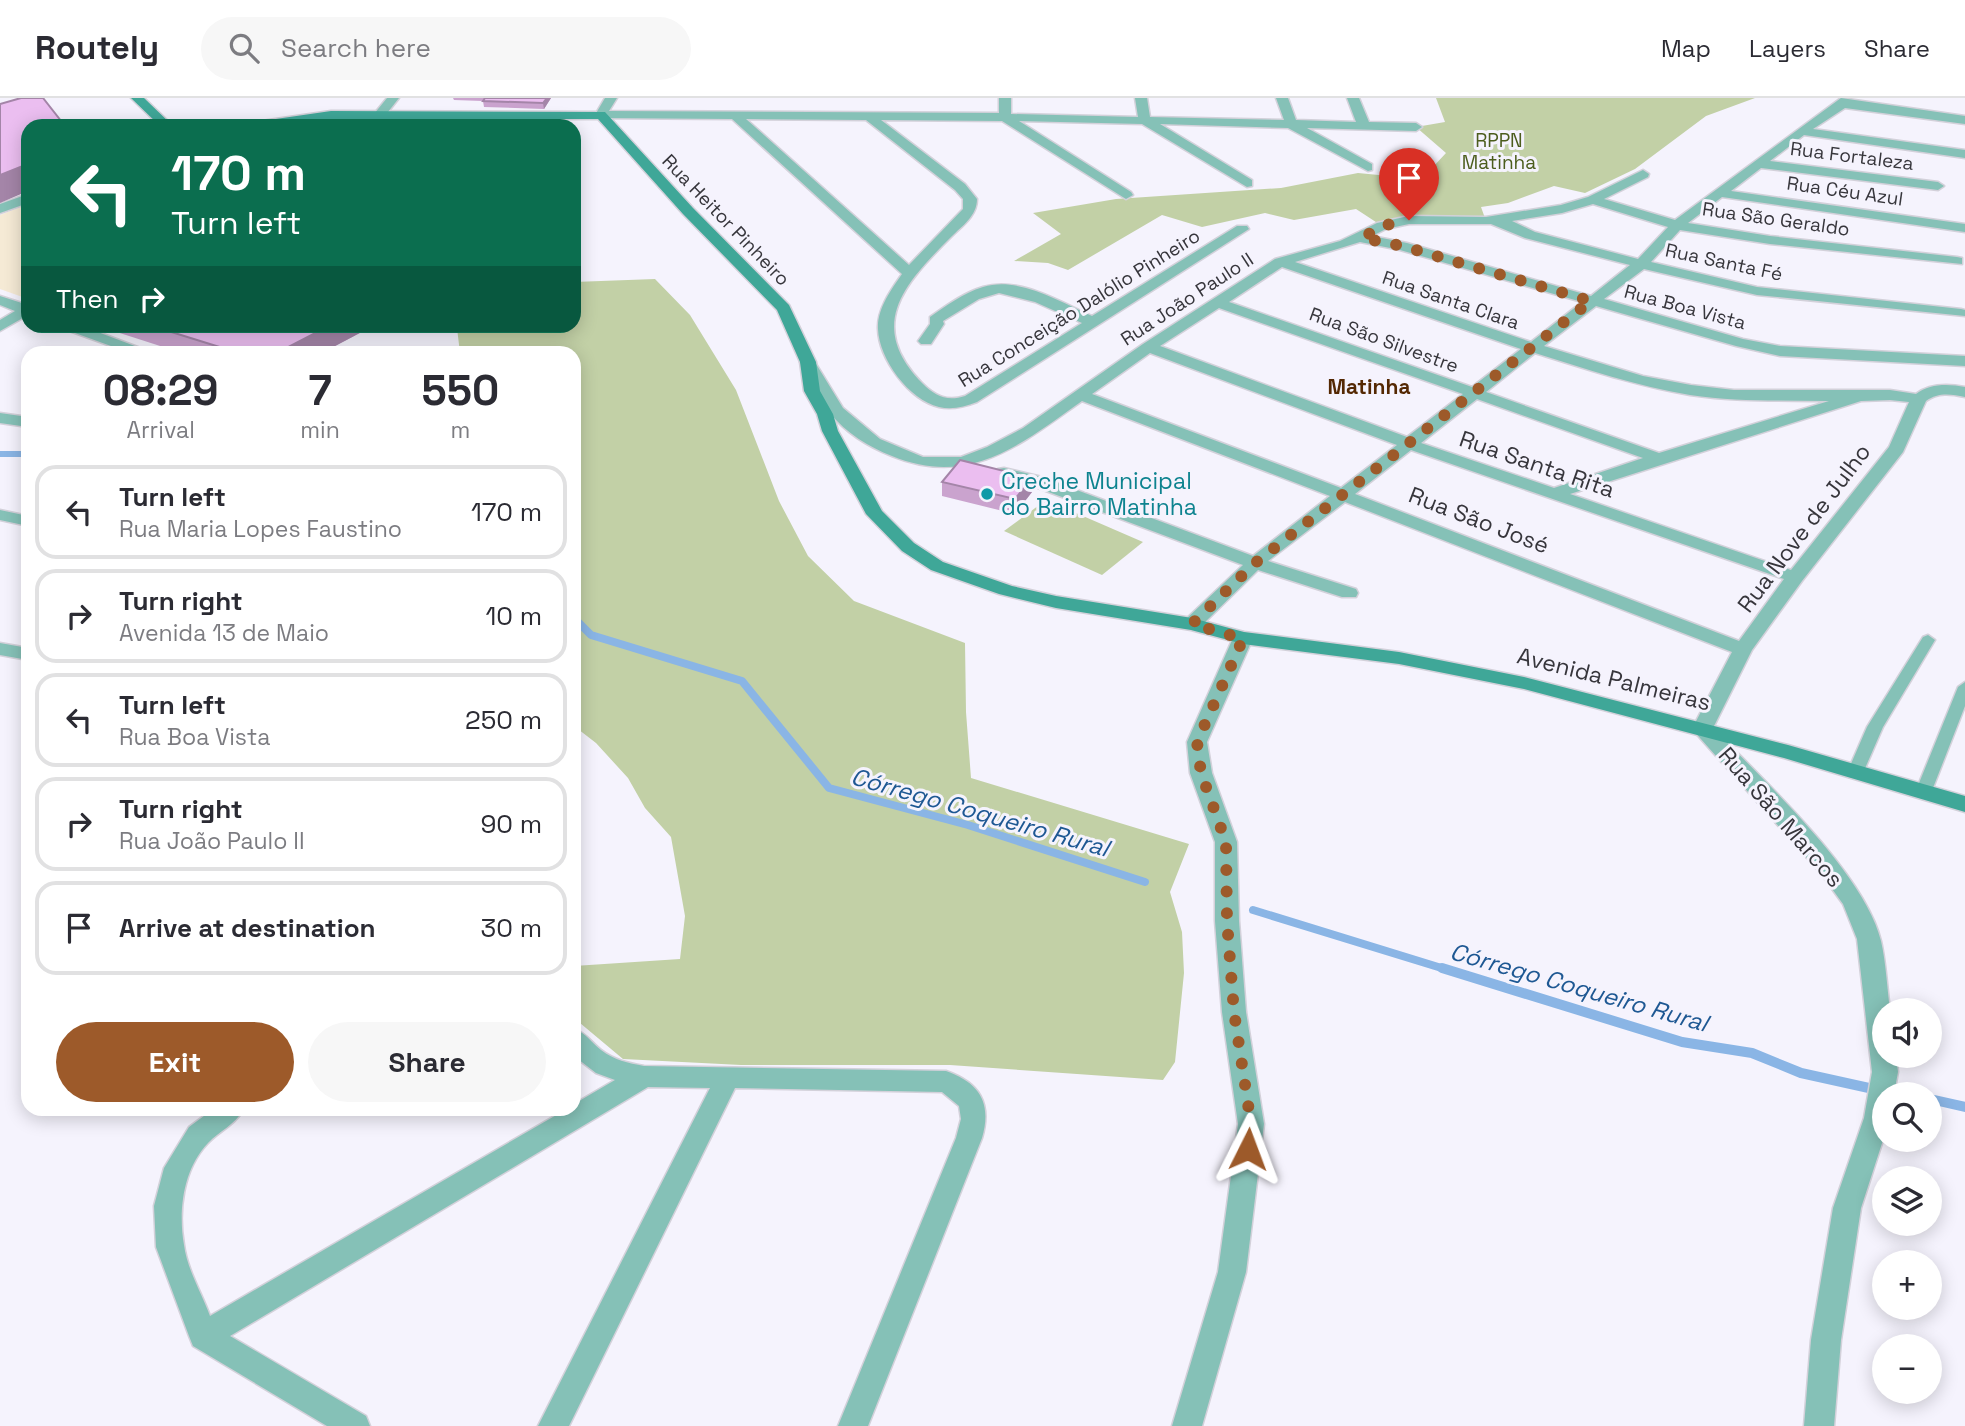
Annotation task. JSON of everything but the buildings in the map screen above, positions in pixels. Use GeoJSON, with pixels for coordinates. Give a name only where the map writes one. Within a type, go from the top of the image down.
{"type":"FeatureCollection","features":[{"type":"Feature","properties":{"kind":"street"},"geometry":{"type":"LineString","coordinates":[[137,98],[160,119]]}},
{"type":"Feature","properties":{"kind":"street"},"geometry":{"type":"LineString","coordinates":[[380,114],[393,98]]}},
{"type":"Feature","properties":{"kind":"street"},"geometry":{"type":"LineString","coordinates":[[601,115],[611,98]]}},
{"type":"Feature","properties":{"kind":"street"},"geometry":{"type":"LineString","coordinates":[[1005,98],[1005,117]]}},
{"type":"Feature","properties":{"kind":"street"},"geometry":{"type":"LineString","coordinates":[[1141,98],[1144,120]]}},
{"type":"Feature","properties":{"kind":"street"},"geometry":{"type":"LineString","coordinates":[[1282,98],[1291,124],[1368,167]]}},
{"type":"Feature","properties":{"kind":"street"},"geometry":{"type":"LineString","coordinates":[[1353,98],[1364,126]]}},
{"type":"Feature","properties":{"kind":"street"},"geometry":{"type":"LineString","coordinates":[[1192,624],[1255,563],[1641,264],[1677,225],[1845,101],[1965,120]]}},
{"type":"Feature","properties":{"kind":"street"},"geometry":{"type":"LineString","coordinates":[[303,119],[331,115],[380,114],[735,116],[871,112],[1416,127]]}},
{"type":"Feature","properties":{"kind":"street","name":"Rua Conceição Dalólio Pinheiro"},"geometry":{"type":"LineString","coordinates":[[871,112],[960,187],[970,199],[970,210],[909,273],[891,301],[886,325],[887,343],[904,373],[922,393],[946,405],[971,399],[1242,229]]}},
{"type":"Feature","properties":{"kind":"street","name":"Rua Heitor Pinheiro"},"geometry":{"type":"LineString","coordinates":[[601,115],[688,211],[784,308],[808,362],[812,391],[839,452],[875,514],[908,547],[937,566],[1006,590],[1056,602],[1192,624]]}},
{"type":"Feature","properties":{"kind":"street"},"geometry":{"type":"LineString","coordinates":[[735,116],[909,273]]}},
{"type":"Feature","properties":{"kind":"street"},"geometry":{"type":"LineString","coordinates":[[1005,117],[1126,195]]}},
{"type":"Feature","properties":{"kind":"street"},"geometry":{"type":"LineString","coordinates":[[1144,120],[1247,183]]}},
{"type":"Feature","properties":{"kind":"street"},"geometry":{"type":"LineString","coordinates":[[1802,131],[1965,154]]}},
{"type":"Feature","properties":{"kind":"street","name":"Rua Fortaleza"},"geometry":{"type":"LineString","coordinates":[[1760,164],[1938,186]]}},
{"type":"Feature","properties":{"kind":"street","name":"Rua João Paulo II"},"geometry":{"type":"LineString","coordinates":[[808,362],[837,411],[874,443],[921,462],[963,462],[993,451],[1029,431],[1148,347],[1279,262],[1362,238],[1382,226],[1409,220],[1486,221],[1531,216],[1593,200],[1643,174]]}},
{"type":"Feature","properties":{"kind":"street","name":"Rua Céu Azul"},"geometry":{"type":"LineString","coordinates":[[1719,193],[1965,228]]}},
{"type":"Feature","properties":{"kind":"street","name":"Rua São Geraldo"},"geometry":{"type":"LineString","coordinates":[[1593,200],[1677,225],[1770,240],[1957,261]]}},
{"type":"Feature","properties":{"kind":"street"},"geometry":{"type":"LineString","coordinates":[[0,209],[21,201]]}},
{"type":"Feature","properties":{"kind":"street","name":"Rua Santa Fé"},"geometry":{"type":"LineString","coordinates":[[1486,221],[1641,264],[1757,290],[1961,313]]}},
{"type":"Feature","properties":{"kind":"street","name":"Rua Boa Vista"},"geometry":{"type":"LineString","coordinates":[[1362,238],[1402,246],[1728,340],[1780,351],[1965,361]]}},
{"type":"Feature","properties":{"kind":"street","name":"Rua Santa Clara"},"geometry":{"type":"LineString","coordinates":[[1279,262],[1533,348],[1640,380],[1691,390],[1747,396],[1890,395],[1919,399]]}},
{"type":"Feature","properties":{"kind":"street"},"geometry":{"type":"LineString","coordinates":[[926,341],[937,324],[935,320],[990,289],[1005,288],[1022,293],[1093,322]]}},
{"type":"Feature","properties":{"kind":"street"},"geometry":{"type":"LineString","coordinates":[[0,300],[21,308]]}},
{"type":"Feature","properties":{"kind":"street","name":"Rua São Silvestre"},"geometry":{"type":"LineString","coordinates":[[1216,302],[1658,458]]}},
{"type":"Feature","properties":{"kind":"street"},"geometry":{"type":"LineString","coordinates":[[0,327],[21,314]]}},
{"type":"Feature","properties":{"kind":"street"},"geometry":{"type":"LineString","coordinates":[[89,333],[126,346]]}},
{"type":"Feature","properties":{"kind":"street","name":"Rua Santa Rita"},"geometry":{"type":"LineString","coordinates":[[1148,347],[1409,444],[1795,577]]}},
{"type":"Feature","properties":{"kind":"street"},"geometry":{"type":"LineString","coordinates":[[1919,399],[1928,392],[1950,389],[1965,392]]}},
{"type":"Feature","properties":{"kind":"street","name":"Rua São José"},"geometry":{"type":"LineString","coordinates":[[1079,394],[1743,649]]}},
{"type":"Feature","properties":{"kind":"street"},"geometry":{"type":"LineString","coordinates":[[1556,493],[1658,458],[1860,396]]}},
{"type":"Feature","properties":{"kind":"street","name":"Rua Nove de Julho"},"geometry":{"type":"LineString","coordinates":[[1702,729],[1743,649],[1795,577],[1897,448],[1919,399]]}},
{"type":"Feature","properties":{"kind":"street"},"geometry":{"type":"LineString","coordinates":[[0,418],[21,421]]}},
{"type":"Feature","properties":{"kind":"street"},"geometry":{"type":"LineString","coordinates":[[963,462],[1037,481],[1255,563],[1349,593]]}},
{"type":"Feature","properties":{"kind":"street"},"geometry":{"type":"LineString","coordinates":[[0,515],[21,520]]}},
{"type":"Feature","properties":{"kind":"street","name":"Avenida Palmeiras"},"geometry":{"type":"LineString","coordinates":[[1192,624],[1243,639],[1399,658],[1524,683],[1702,729],[1965,804]]}},
{"type":"Feature","properties":{"kind":"street"},"geometry":{"type":"LineString","coordinates":[[1187,1426],[1232,1272],[1251,1124],[1234,1012],[1227,921],[1226,842],[1201,773],[1197,742],[1243,639]]}},
{"type":"Feature","properties":{"kind":"street"},"geometry":{"type":"LineString","coordinates":[[0,649],[21,653]]}},
{"type":"Feature","properties":{"kind":"street","name":"Rua São Marcos"},"geometry":{"type":"LineString","coordinates":[[1702,729],[1793,824],[1853,901],[1869,939],[1885,1072],[1877,1118],[1847,1208],[1826,1340],[1819,1426]]}},
{"type":"Feature","properties":{"kind":"street"},"geometry":{"type":"LineString","coordinates":[[581,1048],[588,1056],[612,1071],[644,1076],[946,1082],[961,1089],[972,1102],[976,1118],[969,1138],[853,1426]]}},
{"type":"Feature","properties":{"kind":"street"},"geometry":{"type":"LineString","coordinates":[[581,1113],[644,1076]]}},
{"type":"Feature","properties":{"kind":"street"},"geometry":{"type":"LineString","coordinates":[[553,1426],[728,1077]]}},
{"type":"Feature","properties":{"kind":"street"},"geometry":{"type":"LineString","coordinates":[[222,1116],[198,1135],[177,1168],[168,1206],[170,1247],[202,1336],[355,1426]]}},
{"type":"Feature","properties":{"kind":"street"},"geometry":{"type":"LineString","coordinates":[[202,1336],[576,1116]]}},
{"type":"Feature","properties":{"kind":"lane"},"geometry":{"type":"LineString","coordinates":[[1855,773],[1875,727],[1928,640]]}},
{"type":"Feature","properties":{"kind":"lane"},"geometry":{"type":"LineString","coordinates":[[1923,793],[1965,687]]}},
{"type":"Feature","properties":{"kind":"shaded area"},"geometry":{"type":"Polygon","coordinates":[[[21,207],[21,296],[0,289],[0,215],[21,207]]]}},
{"type":"Feature","properties":{"kind":"green space","name":"RPPN Matinha"},"geometry":{"type":"Polygon","coordinates":[[[1436,98],[1755,98],[1706,116],[1635,169],[1585,193],[1554,186],[1508,203],[1481,207],[1486,221],[1435,220],[1382,226],[1356,209],[1294,220],[1265,213],[1202,227],[1162,215],[1068,270],[1048,263],[1014,261],[1061,234],[1033,213],[1116,199],[1281,188],[1358,173],[1389,176],[1432,168],[1446,153],[1416,127],[1445,122],[1436,98]]]}},
{"type":"Feature","properties":{"kind":"green space"},"geometry":{"type":"Polygon","coordinates":[[[655,279],[690,315],[736,390],[779,501],[808,556],[854,601],[965,643],[971,778],[1189,844],[1170,892],[1182,932],[1184,973],[1175,1062],[1163,1080],[950,1065],[741,1065],[623,1059],[581,1024],[581,966],[680,959],[685,916],[671,837],[645,808],[628,778],[596,743],[581,731],[581,346],[459,346],[458,333],[581,333],[581,282],[655,279]]]}},
{"type":"Feature","properties":{"kind":"green space"},"geometry":{"type":"Polygon","coordinates":[[[1046,500],[1143,542],[1102,575],[1004,531],[1046,500]]]}},
{"type":"Feature","properties":{"kind":"waterway","name":"Córrego Coqueiro Rural"},"geometry":{"type":"LineString","coordinates":[[0,454],[21,454]]}},
{"type":"Feature","properties":{"kind":"waterway","name":"Córrego Coqueiro Rural"},"geometry":{"type":"LineString","coordinates":[[581,625],[591,635],[742,681],[829,788],[968,825],[1145,882]]}},
{"type":"Feature","properties":{"kind":"waterway","name":"Córrego Coqueiro Rural"},"geometry":{"type":"LineString","coordinates":[[1253,910],[1448,970]]}},
{"type":"Feature","properties":{"kind":"waterway","name":"Córrego Coqueiro Rural"},"geometry":{"type":"LineString","coordinates":[[1442,968],[1682,1042],[1752,1053],[1801,1073],[1872,1089]]}},
{"type":"Feature","properties":{"kind":"waterway","name":"Córrego Coqueiro Rural"},"geometry":{"type":"LineString","coordinates":[[1942,1102],[1965,1107]]}},
{"type":"Feature","properties":{"kind":"place","name":"Creche Municipal do Bairro Matinha"},"geometry":{"type":"Point","coordinates":[987,494]}},
{"type":"Feature","properties":{"kind":"district","name":"Matinha"},"geometry":{"type":"Point","coordinates":[1369,386]}},
{"type":"Feature","properties":{"kind":"route"},"geometry":{"type":"LineString","coordinates":[[1248,1149],[1251,1124],[1234,1012],[1227,921],[1226,842],[1201,773],[1197,742],[1243,639],[1192,624],[1255,563],[1591,301],[1402,246],[1362,238],[1382,226],[1409,220]]}}]}
